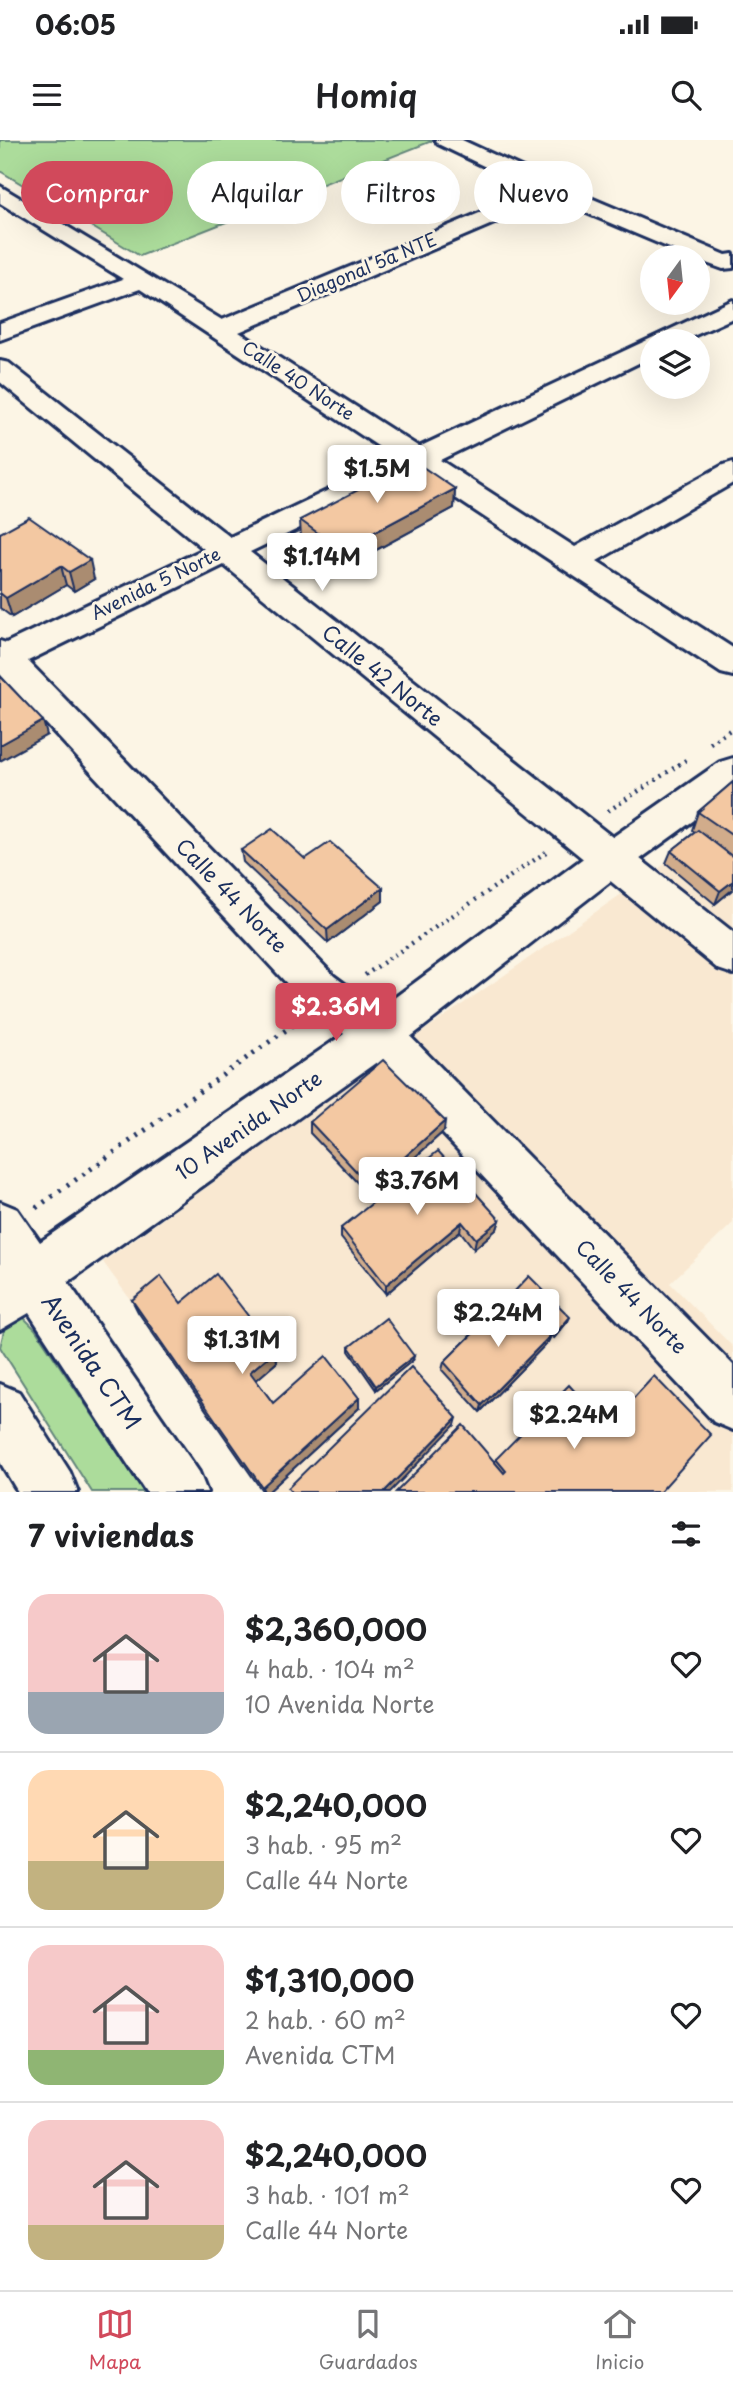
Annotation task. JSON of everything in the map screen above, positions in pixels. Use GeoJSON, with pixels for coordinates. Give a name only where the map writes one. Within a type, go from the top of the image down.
{"type":"FeatureCollection","features":[{"type":"Feature","properties":{"kind":"street"},"geometry":{"type":"LineString","coordinates":[[445,140],[490,161]]}},
{"type":"Feature","properties":{"kind":"street","name":"Calle 40 Norte"},"geometry":{"type":"LineString","coordinates":[[0,193],[221,330],[733,664]]}},
{"type":"Feature","properties":{"kind":"street"},"geometry":{"type":"LineString","coordinates":[[593,208],[730,268]]}},
{"type":"Feature","properties":{"kind":"street","name":"Diagonal 5a NTE"},"geometry":{"type":"LineString","coordinates":[[221,330],[474,223]]}},
{"type":"Feature","properties":{"kind":"street"},"geometry":{"type":"LineString","coordinates":[[0,332],[142,280]]}},
{"type":"Feature","properties":{"kind":"street"},"geometry":{"type":"LineString","coordinates":[[688,329],[733,308]]}},
{"type":"Feature","properties":{"kind":"street","name":"Avenida 5 Norte"},"geometry":{"type":"LineString","coordinates":[[2,657],[640,352]]}},
{"type":"Feature","properties":{"kind":"street","name":"Calle 42 Norte"},"geometry":{"type":"LineString","coordinates":[[0,369],[733,956]]}},
{"type":"Feature","properties":{"kind":"street"},"geometry":{"type":"LineString","coordinates":[[575,560],[733,471]]}},
{"type":"Feature","properties":{"kind":"street","name":"Calle 44 Norte"},"geometry":{"type":"LineString","coordinates":[[2,657],[330,999],[379,1035],[733,1404]]}},
{"type":"Feature","properties":{"kind":"street","name":"10 Avenida Norte"},"geometry":{"type":"LineString","coordinates":[[17,1291],[379,1035],[611,859],[733,772]]}},
{"type":"Feature","properties":{"kind":"street","name":"Avenida CTM"},"geometry":{"type":"LineString","coordinates":[[2,1228],[17,1291],[179,1492]]}},
{"type":"Feature","properties":{"kind":"street"},"geometry":{"type":"LineString","coordinates":[[0,1411],[50,1492]]}},
{"type":"Feature","properties":{"kind":"shaded area"},"geometry":{"type":"Polygon","coordinates":[[[733,817],[733,1223],[670,1283],[733,1347],[733,1492],[270,1492],[103,1262],[422,1032],[733,817]]]}},
{"type":"Feature","properties":{"kind":"green space"},"geometry":{"type":"Polygon","coordinates":[[[0,140],[432,141],[381,161],[341,161],[341,177],[327,182],[327,161],[187,161],[187,224],[221,224],[140,256],[87,224],[173,224],[173,161],[21,161],[21,184],[0,171],[0,140]]]}},
{"type":"Feature","properties":{"kind":"green space"},"geometry":{"type":"Polygon","coordinates":[[[22,1316],[35,1329],[144,1492],[92,1492],[0,1347],[5,1327],[22,1316]]]}},
{"type":"Feature","properties":{"kind":"building"},"geometry":{"type":"Polygon","coordinates":[[[414,461],[455,489],[341,550],[300,520],[414,461]]]}},
{"type":"Feature","properties":{"kind":"building"},"geometry":{"type":"Polygon","coordinates":[[[29,517],[90,560],[69,572],[61,566],[6,598],[0,593],[0,533],[29,517]]]}},
{"type":"Feature","properties":{"kind":"building"},"geometry":{"type":"Polygon","coordinates":[[[0,676],[43,721],[0,745],[0,676]]]}},
{"type":"Feature","properties":{"kind":"building"},"geometry":{"type":"Polygon","coordinates":[[[733,782],[733,836],[698,812],[733,782]]]}},
{"type":"Feature","properties":{"kind":"building"},"geometry":{"type":"Polygon","coordinates":[[[272,829],[305,859],[330,842],[383,888],[327,930],[241,850],[272,829]]]}},
{"type":"Feature","properties":{"kind":"building"},"geometry":{"type":"Polygon","coordinates":[[[698,830],[733,857],[733,881],[720,891],[671,851],[698,830]]]}},
{"type":"Feature","properties":{"kind":"building"},"geometry":{"type":"Polygon","coordinates":[[[383,1060],[445,1121],[371,1187],[310,1122],[383,1060]]]}},
{"type":"Feature","properties":{"kind":"building"},"geometry":{"type":"Polygon","coordinates":[[[438,1151],[500,1220],[476,1239],[462,1222],[386,1285],[341,1228],[438,1151]]]}},
{"type":"Feature","properties":{"kind":"building"},"geometry":{"type":"Polygon","coordinates":[[[216,1274],[275,1351],[250,1372],[273,1403],[326,1356],[359,1398],[262,1487],[132,1300],[161,1276],[181,1303],[216,1274]]]}},
{"type":"Feature","properties":{"kind":"building"},"geometry":{"type":"Polygon","coordinates":[[[529,1276],[570,1317],[556,1333],[514,1292],[529,1276]]]}},
{"type":"Feature","properties":{"kind":"building"},"geometry":{"type":"Polygon","coordinates":[[[514,1293],[552,1334],[482,1405],[444,1362],[514,1293]]]}},
{"type":"Feature","properties":{"kind":"building"},"geometry":{"type":"Polygon","coordinates":[[[386,1318],[414,1356],[376,1386],[349,1347],[386,1318]]]}},
{"type":"Feature","properties":{"kind":"building"},"geometry":{"type":"Polygon","coordinates":[[[411,1367],[457,1418],[384,1492],[291,1492],[288,1488],[411,1367]]]}},
{"type":"Feature","properties":{"kind":"building"},"geometry":{"type":"Polygon","coordinates":[[[654,1376],[711,1435],[660,1492],[396,1492],[463,1425],[504,1473],[506,1471],[496,1459],[569,1385],[607,1427],[654,1376]]]}}]}
